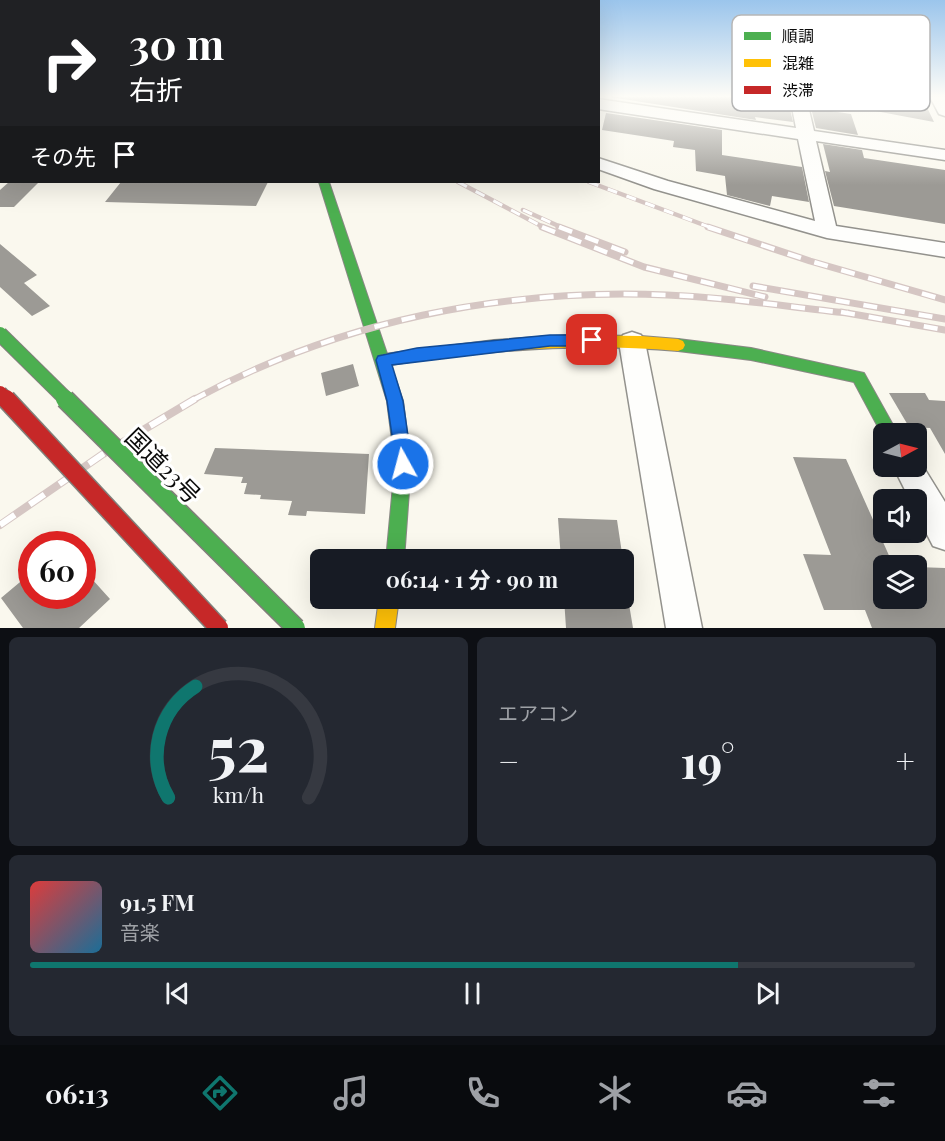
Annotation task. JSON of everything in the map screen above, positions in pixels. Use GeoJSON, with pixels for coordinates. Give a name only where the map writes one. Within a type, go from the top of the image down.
{"type":"FeatureCollection","features":[{"type":"Feature","properties":{"kind":"main road"},"geometry":{"type":"LineString","coordinates":[[324,183],[384,360],[395,401],[403,464],[396,549]]}},
{"type":"Feature","properties":{"kind":"main road","name":"国道23号"},"geometry":{"type":"LineString","coordinates":[[0,334],[296,628]]}},
{"type":"Feature","properties":{"kind":"main road"},"geometry":{"type":"LineString","coordinates":[[384,360],[417,354],[550,341],[632,342],[716,349],[782,359],[858,377],[884,423]]}},
{"type":"Feature","properties":{"kind":"main road"},"geometry":{"type":"LineString","coordinates":[[0,393],[219,628]]}},
{"type":"Feature","properties":{"kind":"main road"},"geometry":{"type":"LineString","coordinates":[[385,628],[388,609]]}},
{"type":"Feature","properties":{"kind":"street"},"geometry":{"type":"LineString","coordinates":[[748,126],[945,154]]}},
{"type":"Feature","properties":{"kind":"street"},"geometry":{"type":"LineString","coordinates":[[804,126],[826,231]]}},
{"type":"Feature","properties":{"kind":"street"},"geometry":{"type":"LineString","coordinates":[[600,165],[661,185],[826,231],[945,250]]}},
{"type":"Feature","properties":{"kind":"street"},"geometry":{"type":"LineString","coordinates":[[632,342],[684,628]]}},
{"type":"Feature","properties":{"kind":"street"},"geometry":{"type":"LineString","coordinates":[[914,477],[945,534]]}},
{"type":"Feature","properties":{"kind":"building"},"geometry":{"type":"Polygon","coordinates":[[[603,126],[697,126],[722,130],[722,155],[802,167],[809,202],[772,196],[770,206],[727,195],[725,176],[696,171],[695,150],[673,147],[674,141],[602,130],[603,126]]]}},
{"type":"Feature","properties":{"kind":"building"},"geometry":{"type":"Polygon","coordinates":[[[855,126],[858,135],[816,128],[855,126]]]}},
{"type":"Feature","properties":{"kind":"building"},"geometry":{"type":"Polygon","coordinates":[[[823,144],[862,150],[864,158],[945,170],[945,224],[834,206],[825,171],[830,172],[823,144]]]}},
{"type":"Feature","properties":{"kind":"building"},"geometry":{"type":"Polygon","coordinates":[[[8,183],[38,183],[14,207],[0,207],[0,190],[8,183]]]}},
{"type":"Feature","properties":{"kind":"building"},"geometry":{"type":"Polygon","coordinates":[[[120,183],[268,183],[256,206],[105,202],[120,183]]]}},
{"type":"Feature","properties":{"kind":"building"},"geometry":{"type":"Polygon","coordinates":[[[0,244],[37,275],[24,283],[50,306],[32,316],[0,287],[0,244]]]}},
{"type":"Feature","properties":{"kind":"building"},"geometry":{"type":"Polygon","coordinates":[[[353,364],[359,386],[326,396],[321,373],[353,364]]]}},
{"type":"Feature","properties":{"kind":"building"},"geometry":{"type":"Polygon","coordinates":[[[889,393],[925,393],[929,400],[945,401],[945,454],[930,428],[927,428],[927,423],[907,423],[889,393]]]}},
{"type":"Feature","properties":{"kind":"building"},"geometry":{"type":"Polygon","coordinates":[[[215,448],[369,454],[365,514],[307,511],[306,516],[288,515],[292,501],[260,499],[261,495],[244,494],[247,483],[241,483],[243,477],[204,474],[215,448]]]}},
{"type":"Feature","properties":{"kind":"building"},"geometry":{"type":"Polygon","coordinates":[[[793,457],[846,459],[873,520],[873,543],[883,543],[889,555],[873,555],[873,609],[927,609],[927,567],[945,568],[945,628],[872,628],[865,610],[824,610],[803,554],[831,555],[793,457]]]}},
{"type":"Feature","properties":{"kind":"building"},"geometry":{"type":"Polygon","coordinates":[[[558,518],[617,520],[621,549],[560,549],[558,518]]]}},
{"type":"Feature","properties":{"kind":"building"},"geometry":{"type":"Polygon","coordinates":[[[18,584],[18,609],[96,609],[96,584],[110,599],[79,628],[23,628],[1,598],[18,584]]]}},
{"type":"Feature","properties":{"kind":"building"},"geometry":{"type":"Polygon","coordinates":[[[565,609],[630,609],[633,628],[566,628],[565,609]]]}},
{"type":"Feature","properties":{"kind":"railway"},"geometry":{"type":"LineString","coordinates":[[460,183],[545,228]]}},
{"type":"Feature","properties":{"kind":"railway"},"geometry":{"type":"LineString","coordinates":[[592,183],[712,228]]}},
{"type":"Feature","properties":{"kind":"railway"},"geometry":{"type":"LineString","coordinates":[[523,210],[563,228]]}},
{"type":"Feature","properties":{"kind":"railway"},"geometry":{"type":"LineString","coordinates":[[542,227],[644,267],[765,297]]}},
{"type":"Feature","properties":{"kind":"railway"},"geometry":{"type":"LineString","coordinates":[[559,227],[625,252]]}},
{"type":"Feature","properties":{"kind":"railway"},"geometry":{"type":"LineString","coordinates":[[708,227],[810,261],[945,300]]}},
{"type":"Feature","properties":{"kind":"railway"},"geometry":{"type":"LineString","coordinates":[[753,286],[945,319]]}},
{"type":"Feature","properties":{"kind":"railway"},"geometry":{"type":"LineString","coordinates":[[195,399],[305,349],[363,330],[422,315],[483,304],[544,297],[605,294],[667,295],[844,313]]}},
{"type":"Feature","properties":{"kind":"railway"},"geometry":{"type":"LineString","coordinates":[[844,313],[945,330]]}},
{"type":"Feature","properties":{"kind":"railway"},"geometry":{"type":"LineString","coordinates":[[0,525],[103,454],[195,399]]}},
{"type":"Feature","properties":{"kind":"traffic: fast"},"geometry":{"type":"LineString","coordinates":[[324,183],[395,401],[403,464],[396,549]]}},
{"type":"Feature","properties":{"kind":"traffic: fast"},"geometry":{"type":"LineString","coordinates":[[0,334],[296,628]]}},
{"type":"Feature","properties":{"kind":"traffic: fast"},"geometry":{"type":"LineString","coordinates":[[678,345],[751,354],[859,377],[884,423]]}},
{"type":"Feature","properties":{"kind":"traffic: slow"},"geometry":{"type":"LineString","coordinates":[[384,360],[457,349],[531,342],[604,340],[678,345]]}},
{"type":"Feature","properties":{"kind":"traffic: slow"},"geometry":{"type":"LineString","coordinates":[[385,628],[388,609]]}},
{"type":"Feature","properties":{"kind":"traffic: jam"},"geometry":{"type":"LineString","coordinates":[[0,393],[219,628]]}},
{"type":"Feature","properties":{"kind":"route"},"geometry":{"type":"LineString","coordinates":[[403,464],[395,401],[384,360],[417,354],[550,341],[592,340]]}}]}
